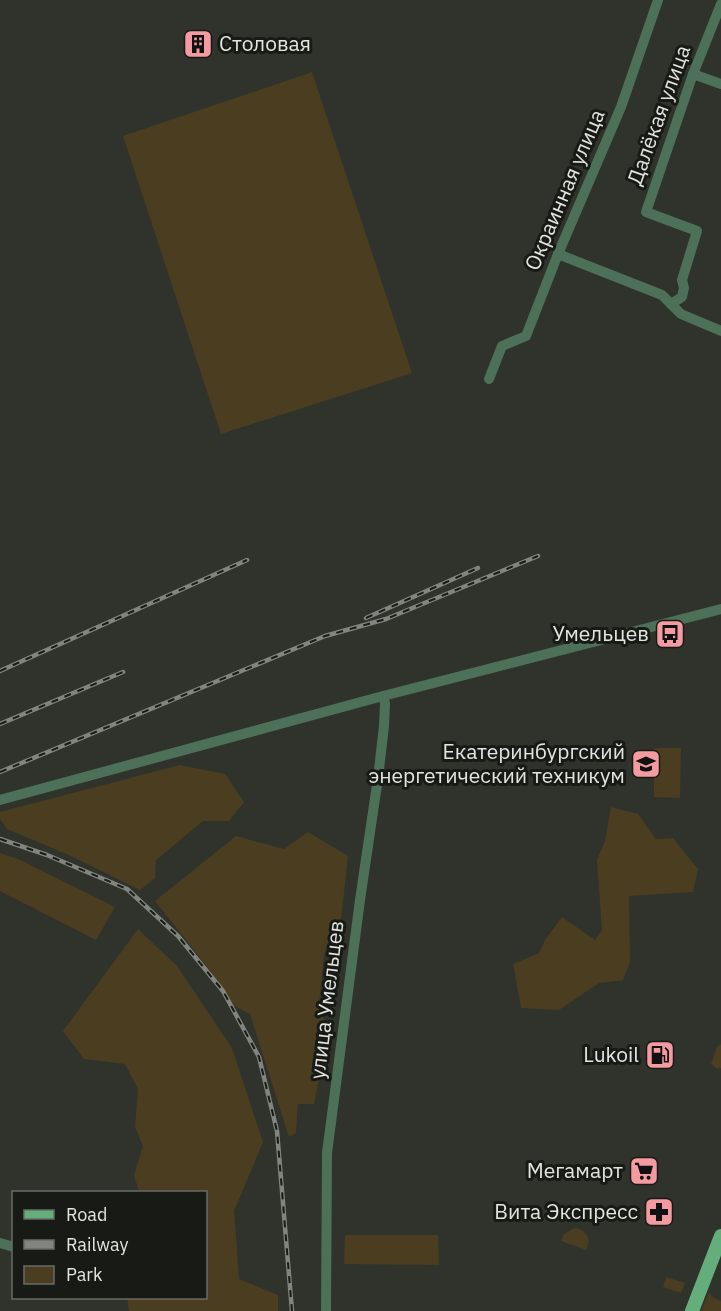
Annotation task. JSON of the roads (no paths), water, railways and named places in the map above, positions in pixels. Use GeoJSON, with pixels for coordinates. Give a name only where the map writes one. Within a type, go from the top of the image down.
{"type":"FeatureCollection","features":[{"type":"Feature","properties":{"kind":"main road"},"geometry":{"type":"LineString","coordinates":[[692,1311],[721,1236]]}},
{"type":"Feature","properties":{"kind":"street","name":"Окраинная улица"},"geometry":{"type":"LineString","coordinates":[[489,379],[502,346],[526,336],[558,254],[608,139],[657,0]]}},
{"type":"Feature","properties":{"kind":"street","name":"Далёкая улица"},"geometry":{"type":"LineString","coordinates":[[671,304],[682,297],[684,288],[682,280],[697,231],[646,212],[693,75],[721,4]]}},
{"type":"Feature","properties":{"kind":"street"},"geometry":{"type":"LineString","coordinates":[[693,75],[721,84]]}},
{"type":"Feature","properties":{"kind":"street"},"geometry":{"type":"LineString","coordinates":[[558,254],[662,295],[681,314],[721,331]]}},
{"type":"Feature","properties":{"kind":"street"},"geometry":{"type":"LineString","coordinates":[[0,800],[383,696],[721,609]]}},
{"type":"Feature","properties":{"kind":"street","name":"улица Умельцев"},"geometry":{"type":"LineString","coordinates":[[326,1311],[327,1153],[378,778],[386,702],[383,696]]}},
{"type":"Feature","properties":{"kind":"railway"},"geometry":{"type":"LineString","coordinates":[[0,772],[325,636],[386,619],[538,556]]}},
{"type":"Feature","properties":{"kind":"railway"},"geometry":{"type":"LineString","coordinates":[[0,671],[247,560]]}},
{"type":"Feature","properties":{"kind":"railway"},"geometry":{"type":"LineString","coordinates":[[366,618],[478,568]]}},
{"type":"Feature","properties":{"kind":"railway"},"geometry":{"type":"LineString","coordinates":[[0,724],[123,672]]}},
{"type":"Feature","properties":{"kind":"railway"},"geometry":{"type":"LineString","coordinates":[[0,839],[47,855],[127,889],[178,936],[223,991],[259,1057],[277,1131],[292,1311]]}},
{"type":"Feature","properties":{"kind":"place","name":"Столовая"},"geometry":{"type":"Point","coordinates":[198,44]}},
{"type":"Feature","properties":{"kind":"place","name":"Умельцев"},"geometry":{"type":"Point","coordinates":[670,634]}},
{"type":"Feature","properties":{"kind":"place","name":"Екатеринбургский энергетический техникум"},"geometry":{"type":"Point","coordinates":[646,764]}},
{"type":"Feature","properties":{"kind":"place","name":"Lukoil"},"geometry":{"type":"Point","coordinates":[660,1055]}},
{"type":"Feature","properties":{"kind":"place","name":"Мегамарт"},"geometry":{"type":"Point","coordinates":[644,1171]}},
{"type":"Feature","properties":{"kind":"place","name":"Вита Экспресс"},"geometry":{"type":"Point","coordinates":[659,1212]}}]}
